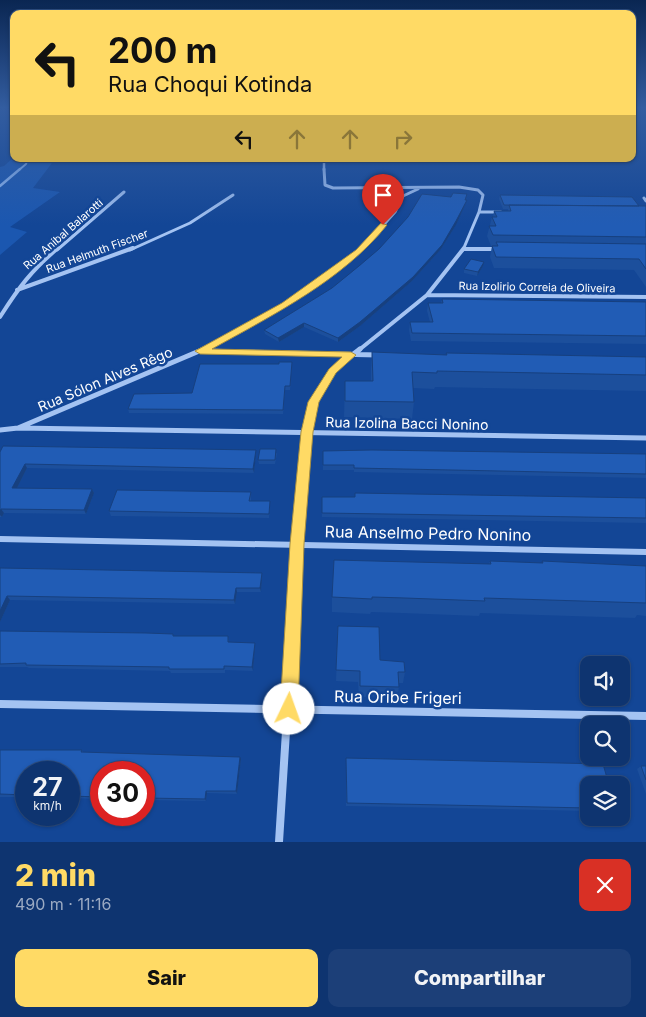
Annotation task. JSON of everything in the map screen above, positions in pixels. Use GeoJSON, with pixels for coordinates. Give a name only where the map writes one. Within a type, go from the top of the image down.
{"type":"FeatureCollection","features":[{"type":"Feature","properties":{"kind":"street"},"geometry":{"type":"LineString","coordinates":[[279,842],[289,709],[297,544],[307,432],[314,402],[332,371],[427,294],[464,249],[480,212],[483,195],[478,190],[460,187],[333,188],[324,185],[324,162]]}},
{"type":"Feature","properties":{"kind":"street","name":"Rua Sólon Alves Rêgo"},"geometry":{"type":"LineString","coordinates":[[0,430],[18,428],[200,351],[285,305],[359,252],[395,212],[403,196],[421,188]]}},
{"type":"Feature","properties":{"kind":"street","name":"Rua Anibal Balarotti"},"geometry":{"type":"LineString","coordinates":[[0,317],[16,290],[34,269],[124,192]]}},
{"type":"Feature","properties":{"kind":"street","name":"Rua Helmuth Fischer"},"geometry":{"type":"LineString","coordinates":[[16,290],[125,252],[190,223],[233,195]]}},
{"type":"Feature","properties":{"kind":"street"},"geometry":{"type":"LineString","coordinates":[[480,212],[509,212]]}},
{"type":"Feature","properties":{"kind":"street"},"geometry":{"type":"LineString","coordinates":[[464,249],[502,249]]}},
{"type":"Feature","properties":{"kind":"street","name":"Rua Izolirio Correia de Oliveira"},"geometry":{"type":"LineString","coordinates":[[427,294],[646,297]]}},
{"type":"Feature","properties":{"kind":"street"},"geometry":{"type":"LineString","coordinates":[[200,351],[381,355]]}},
{"type":"Feature","properties":{"kind":"street","name":"Rua Izolina Bacci Nonino"},"geometry":{"type":"LineString","coordinates":[[18,428],[646,438]]}},
{"type":"Feature","properties":{"kind":"street","name":"Rua Anselmo Pedro Nonino"},"geometry":{"type":"LineString","coordinates":[[0,539],[646,552]]}},
{"type":"Feature","properties":{"kind":"street","name":"Rua Oribe Frigeri"},"geometry":{"type":"LineString","coordinates":[[0,704],[646,716]]}},
{"type":"Feature","properties":{"kind":"shaded area"},"geometry":{"type":"Polygon","coordinates":[[[10,161],[53,162],[33,188],[60,192],[10,227],[27,232],[0,255],[0,167],[10,161]]]}},
{"type":"Feature","properties":{"kind":"building"},"geometry":{"type":"Polygon","coordinates":[[[453,193],[467,194],[465,200],[467,200],[442,245],[413,277],[338,338],[304,323],[278,338],[264,330],[332,288],[379,249],[408,217],[422,194],[451,197],[453,193]]]}},
{"type":"Feature","properties":{"kind":"building"},"geometry":{"type":"Polygon","coordinates":[[[500,195],[632,197],[639,206],[504,205],[500,195]]]}},
{"type":"Feature","properties":{"kind":"building"},"geometry":{"type":"Polygon","coordinates":[[[509,205],[646,206],[646,237],[493,235],[489,226],[496,226],[492,217],[497,217],[494,211],[511,211],[509,205]]]}},
{"type":"Feature","properties":{"kind":"building"},"geometry":{"type":"Polygon","coordinates":[[[496,242],[646,244],[646,269],[639,259],[496,257],[492,246],[498,246],[496,242]]]}},
{"type":"Feature","properties":{"kind":"building"},"geometry":{"type":"Polygon","coordinates":[[[471,259],[484,262],[478,272],[464,269],[471,259]]]}},
{"type":"Feature","properties":{"kind":"building"},"geometry":{"type":"Polygon","coordinates":[[[442,299],[646,302],[646,336],[412,333],[410,322],[433,322],[428,303],[443,303],[442,299]]]}},
{"type":"Feature","properties":{"kind":"building"},"geometry":{"type":"Polygon","coordinates":[[[372,352],[447,355],[446,353],[646,357],[646,375],[412,372],[414,402],[345,401],[345,381],[373,381],[372,352]]]}},
{"type":"Feature","properties":{"kind":"building"},"geometry":{"type":"Polygon","coordinates":[[[279,362],[292,362],[290,386],[285,386],[283,410],[128,409],[134,394],[192,393],[200,364],[279,364],[279,362]]]}},
{"type":"Feature","properties":{"kind":"building"},"geometry":{"type":"Polygon","coordinates":[[[3,446],[256,450],[253,469],[25,464],[12,488],[92,489],[84,510],[1,509],[0,511],[0,452],[3,446]]]}},
{"type":"Feature","properties":{"kind":"building"},"geometry":{"type":"Polygon","coordinates":[[[260,449],[276,449],[275,460],[258,460],[260,449]]]}},
{"type":"Feature","properties":{"kind":"building"},"geometry":{"type":"Polygon","coordinates":[[[323,451],[646,454],[646,474],[354,468],[354,465],[323,465],[323,451]]]}},
{"type":"Feature","properties":{"kind":"building"},"geometry":{"type":"Polygon","coordinates":[[[117,490],[251,492],[249,501],[270,501],[269,514],[109,511],[117,490]]]}},
{"type":"Feature","properties":{"kind":"building"},"geometry":{"type":"Polygon","coordinates":[[[355,493],[646,498],[646,518],[322,513],[322,497],[355,497],[355,493]]]}},
{"type":"Feature","properties":{"kind":"building"},"geometry":{"type":"Polygon","coordinates":[[[334,560],[491,564],[490,561],[543,563],[542,561],[646,566],[646,603],[484,598],[485,601],[332,597],[334,560]]]}},
{"type":"Feature","properties":{"kind":"building"},"geometry":{"type":"Polygon","coordinates":[[[0,568],[262,573],[260,588],[236,588],[234,600],[7,596],[0,611],[0,568]]]}},
{"type":"Feature","properties":{"kind":"building"},"geometry":{"type":"Polygon","coordinates":[[[338,626],[379,627],[380,660],[404,662],[405,672],[398,672],[399,687],[360,686],[360,671],[336,670],[338,626]]]}},
{"type":"Feature","properties":{"kind":"building"},"geometry":{"type":"Polygon","coordinates":[[[0,631],[228,636],[228,642],[255,643],[252,667],[224,666],[224,669],[169,669],[169,667],[0,664],[0,631]]]}},
{"type":"Feature","properties":{"kind":"building"},"geometry":{"type":"Polygon","coordinates":[[[0,750],[82,750],[81,752],[240,757],[236,791],[206,791],[205,799],[155,798],[155,761],[90,761],[90,797],[80,796],[80,761],[15,761],[15,795],[0,794],[0,750]]]}},
{"type":"Feature","properties":{"kind":"building"},"geometry":{"type":"Polygon","coordinates":[[[346,758],[580,763],[580,766],[604,766],[606,776],[580,776],[580,808],[347,803],[346,758]]]}},
{"type":"Feature","properties":{"kind":"building"},"geometry":{"type":"Polygon","coordinates":[[[641,766],[646,766],[646,780],[641,766]]]}},
{"type":"Feature","properties":{"kind":"waterway"},"geometry":{"type":"LineString","coordinates":[[19,170],[27,162]]}},
{"type":"Feature","properties":{"kind":"waterway"},"geometry":{"type":"LineString","coordinates":[[0,186],[20,169]]}},
{"type":"Feature","properties":{"kind":"route"},"geometry":{"type":"LineString","coordinates":[[289,709],[297,544],[307,432],[314,402],[332,371],[351,355],[200,351],[285,305],[359,252],[383,225]]}}]}
